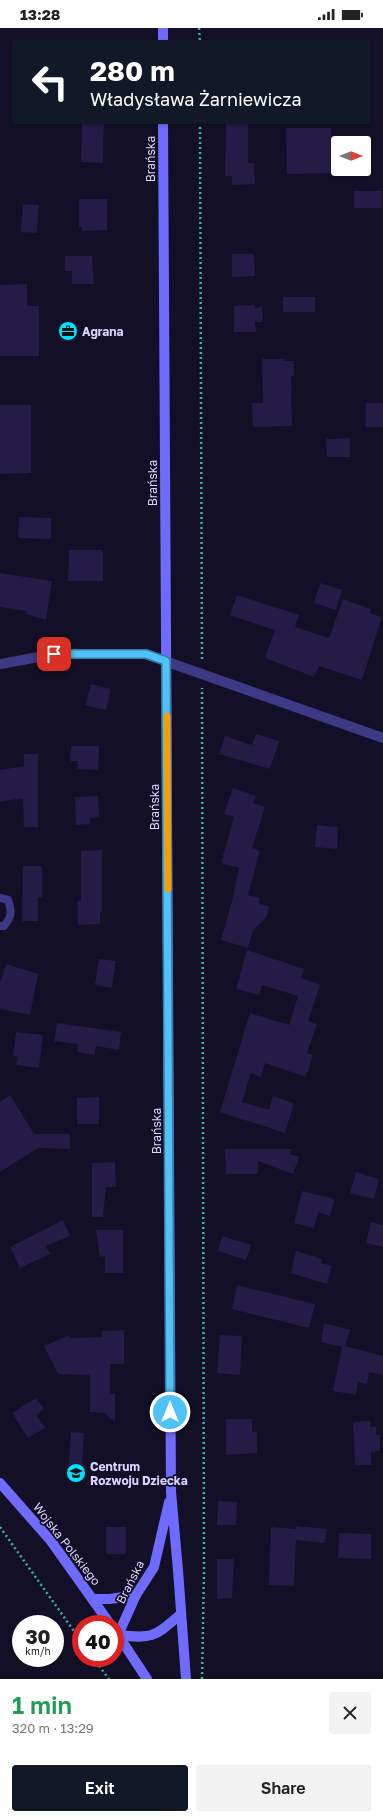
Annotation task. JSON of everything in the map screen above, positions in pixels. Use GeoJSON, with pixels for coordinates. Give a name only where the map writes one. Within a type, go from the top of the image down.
{"type":"FeatureCollection","features":[{"type":"Feature","properties":{"kind":"street"},"geometry":{"type":"LineString","coordinates":[[163,28],[163,40]]}},
{"type":"Feature","properties":{"kind":"street","name":"Brańska"},"geometry":{"type":"LineString","coordinates":[[163,124],[171,1492],[186,1679]]}},
{"type":"Feature","properties":{"kind":"street"},"geometry":{"type":"LineString","coordinates":[[0,664],[54,654],[146,654],[383,738]]}},
{"type":"Feature","properties":{"kind":"street","name":"Wojska Polskiego"},"geometry":{"type":"LineString","coordinates":[[0,1483],[51,1541],[104,1615]]}},
{"type":"Feature","properties":{"kind":"street","name":"Brańska"},"geometry":{"type":"LineString","coordinates":[[124,1618],[136,1595],[154,1567],[171,1492]]}},
{"type":"Feature","properties":{"kind":"street"},"geometry":{"type":"LineString","coordinates":[[93,1598],[110,1599],[136,1595]]}},
{"type":"Feature","properties":{"kind":"street"},"geometry":{"type":"LineString","coordinates":[[124,1635],[137,1637],[153,1636],[181,1614]]}},
{"type":"Feature","properties":{"kind":"street"},"geometry":{"type":"LineString","coordinates":[[124,1645],[147,1679]]}},
{"type":"Feature","properties":{"kind":"lane"},"geometry":{"type":"LineString","coordinates":[[0,898],[8,900],[11,908],[11,918],[4,926],[0,926]]}},
{"type":"Feature","properties":{"kind":"path"},"geometry":{"type":"LineString","coordinates":[[199,28],[200,40]]}},
{"type":"Feature","properties":{"kind":"path"},"geometry":{"type":"LineString","coordinates":[[200,124],[204,1571],[202,1679]]}},
{"type":"Feature","properties":{"kind":"path"},"geometry":{"type":"LineString","coordinates":[[0,1527],[72,1628]]}},
{"type":"Feature","properties":{"kind":"path"},"geometry":{"type":"LineString","coordinates":[[100,1667],[109,1679]]}},
{"type":"Feature","properties":{"kind":"building"},"geometry":{"type":"Polygon","coordinates":[[[82,124],[104,124],[103,163],[81,162],[82,124]]]}},
{"type":"Feature","properties":{"kind":"building"},"geometry":{"type":"Polygon","coordinates":[[[226,124],[248,124],[248,163],[254,163],[255,184],[232,185],[232,176],[225,176],[226,124]]]}},
{"type":"Feature","properties":{"kind":"building"},"geometry":{"type":"Polygon","coordinates":[[[286,128],[331,128],[331,173],[287,174],[286,128]]]}},
{"type":"Feature","properties":{"kind":"building"},"geometry":{"type":"Polygon","coordinates":[[[354,191],[382,191],[382,208],[354,208],[354,191]]]}},
{"type":"Feature","properties":{"kind":"building"},"geometry":{"type":"Polygon","coordinates":[[[79,199],[107,199],[107,230],[82,231],[82,227],[79,227],[79,199]]]}},
{"type":"Feature","properties":{"kind":"building"},"geometry":{"type":"Polygon","coordinates":[[[23,204],[39,205],[37,233],[21,232],[23,204]]]}},
{"type":"Feature","properties":{"kind":"building"},"geometry":{"type":"Polygon","coordinates":[[[232,254],[254,254],[255,276],[232,277],[232,254]]]}},
{"type":"Feature","properties":{"kind":"building"},"geometry":{"type":"Polygon","coordinates":[[[65,256],[92,256],[94,284],[72,284],[72,271],[65,271],[65,256]]]}},
{"type":"Feature","properties":{"kind":"building"},"geometry":{"type":"Polygon","coordinates":[[[27,284],[27,306],[39,306],[39,356],[0,356],[0,285],[27,284]]]}},
{"type":"Feature","properties":{"kind":"building"},"geometry":{"type":"Polygon","coordinates":[[[283,297],[315,297],[315,312],[283,312],[283,297]]]}},
{"type":"Feature","properties":{"kind":"building"},"geometry":{"type":"Polygon","coordinates":[[[255,305],[255,308],[262,307],[263,322],[255,322],[256,332],[234,332],[234,306],[255,305]]]}},
{"type":"Feature","properties":{"kind":"building"},"geometry":{"type":"Polygon","coordinates":[[[262,359],[285,359],[285,361],[294,361],[294,376],[291,376],[292,426],[253,427],[252,403],[263,403],[262,359]]]}},
{"type":"Feature","properties":{"kind":"building"},"geometry":{"type":"Polygon","coordinates":[[[366,403],[383,403],[383,427],[366,427],[366,403]]]}},
{"type":"Feature","properties":{"kind":"building"},"geometry":{"type":"Polygon","coordinates":[[[0,405],[31,405],[31,473],[0,474],[0,405]]]}},
{"type":"Feature","properties":{"kind":"building"},"geometry":{"type":"Polygon","coordinates":[[[350,438],[350,457],[327,457],[326,439],[350,438]]]}},
{"type":"Feature","properties":{"kind":"building"},"geometry":{"type":"Polygon","coordinates":[[[19,517],[51,518],[51,539],[18,538],[19,517]]]}},
{"type":"Feature","properties":{"kind":"building"},"geometry":{"type":"Polygon","coordinates":[[[69,550],[103,550],[103,581],[68,581],[69,550]]]}},
{"type":"Feature","properties":{"kind":"building"},"geometry":{"type":"Polygon","coordinates":[[[0,573],[52,581],[46,620],[26,614],[27,611],[0,607],[0,573]]]}},
{"type":"Feature","properties":{"kind":"building"},"geometry":{"type":"Polygon","coordinates":[[[320,583],[342,590],[336,610],[314,603],[320,583]]]}},
{"type":"Feature","properties":{"kind":"building"},"geometry":{"type":"Polygon","coordinates":[[[237,595],[299,615],[295,627],[329,638],[343,599],[371,609],[370,613],[382,617],[362,680],[319,666],[314,677],[265,658],[275,630],[230,615],[237,595]]]}},
{"type":"Feature","properties":{"kind":"building"},"geometry":{"type":"Polygon","coordinates":[[[91,684],[111,689],[106,710],[85,705],[91,684]]]}},
{"type":"Feature","properties":{"kind":"building"},"geometry":{"type":"Polygon","coordinates":[[[256,734],[279,741],[270,769],[219,754],[225,736],[252,745],[256,734]]]}},
{"type":"Feature","properties":{"kind":"building"},"geometry":{"type":"Polygon","coordinates":[[[71,746],[99,746],[98,770],[77,769],[78,761],[70,761],[71,746]]]}},
{"type":"Feature","properties":{"kind":"building"},"geometry":{"type":"Polygon","coordinates":[[[24,754],[38,754],[38,827],[24,827],[23,798],[0,802],[0,770],[24,766],[24,754]]]}},
{"type":"Feature","properties":{"kind":"building"},"geometry":{"type":"Polygon","coordinates":[[[233,788],[256,796],[253,803],[265,807],[252,848],[260,851],[248,895],[260,898],[259,904],[269,906],[266,918],[253,930],[248,948],[221,940],[232,901],[239,868],[221,863],[234,817],[224,814],[233,788]]]}},
{"type":"Feature","properties":{"kind":"building"},"geometry":{"type":"Polygon","coordinates":[[[98,796],[99,817],[90,818],[90,824],[76,825],[75,797],[98,796]]]}},
{"type":"Feature","properties":{"kind":"building"},"geometry":{"type":"Polygon","coordinates":[[[317,825],[338,827],[337,849],[315,847],[317,825]]]}},
{"type":"Feature","properties":{"kind":"building"},"geometry":{"type":"Polygon","coordinates":[[[102,850],[102,912],[100,912],[100,924],[78,925],[78,901],[81,901],[81,851],[102,850]]]}},
{"type":"Feature","properties":{"kind":"building"},"geometry":{"type":"Polygon","coordinates":[[[23,866],[42,866],[42,897],[38,897],[38,921],[22,921],[23,866]]]}},
{"type":"Feature","properties":{"kind":"building"},"geometry":{"type":"Polygon","coordinates":[[[247,950],[304,969],[301,978],[320,985],[308,1021],[317,1024],[307,1053],[313,1055],[306,1077],[265,1063],[261,1077],[251,1073],[242,1102],[269,1110],[273,1096],[294,1103],[285,1133],[220,1112],[250,1013],[289,1025],[298,996],[262,985],[259,995],[236,989],[247,950]]]}},
{"type":"Feature","properties":{"kind":"building"},"geometry":{"type":"Polygon","coordinates":[[[99,959],[116,961],[112,988],[95,985],[99,959]]]}},
{"type":"Feature","properties":{"kind":"building"},"geometry":{"type":"Polygon","coordinates":[[[6,964],[38,974],[30,1015],[0,1009],[0,983],[6,964]]]}},
{"type":"Feature","properties":{"kind":"building"},"geometry":{"type":"Polygon","coordinates":[[[57,1023],[121,1032],[119,1050],[96,1046],[94,1055],[77,1052],[78,1044],[54,1041],[57,1023]]]}},
{"type":"Feature","properties":{"kind":"building"},"geometry":{"type":"Polygon","coordinates":[[[16,1032],[43,1035],[39,1068],[16,1065],[18,1057],[13,1056],[16,1032]]]}},
{"type":"Feature","properties":{"kind":"building"},"geometry":{"type":"Polygon","coordinates":[[[10,1095],[34,1134],[70,1134],[70,1149],[38,1148],[0,1172],[0,1102],[10,1095]]]}},
{"type":"Feature","properties":{"kind":"building"},"geometry":{"type":"Polygon","coordinates":[[[99,1097],[99,1124],[77,1124],[77,1098],[99,1097]]]}},
{"type":"Feature","properties":{"kind":"building"},"geometry":{"type":"Polygon","coordinates":[[[225,1149],[292,1149],[290,1154],[299,1157],[293,1174],[258,1161],[258,1174],[226,1174],[225,1149]]]}},
{"type":"Feature","properties":{"kind":"building"},"geometry":{"type":"Polygon","coordinates":[[[115,1162],[116,1187],[106,1187],[103,1217],[92,1217],[92,1163],[115,1162]]]}},
{"type":"Feature","properties":{"kind":"building"},"geometry":{"type":"Polygon","coordinates":[[[356,1172],[379,1179],[374,1199],[350,1193],[356,1172]]]}},
{"type":"Feature","properties":{"kind":"building"},"geometry":{"type":"Polygon","coordinates":[[[302,1191],[335,1199],[330,1216],[318,1212],[314,1228],[294,1223],[302,1191]]]}},
{"type":"Feature","properties":{"kind":"building"},"geometry":{"type":"Polygon","coordinates":[[[63,1220],[70,1236],[46,1246],[50,1254],[20,1268],[10,1247],[63,1220]]]}},
{"type":"Feature","properties":{"kind":"building"},"geometry":{"type":"Polygon","coordinates":[[[371,1222],[383,1225],[383,1247],[366,1243],[371,1222]]]}},
{"type":"Feature","properties":{"kind":"building"},"geometry":{"type":"Polygon","coordinates":[[[96,1230],[123,1230],[123,1273],[105,1273],[105,1256],[100,1257],[96,1230]]]}},
{"type":"Feature","properties":{"kind":"building"},"geometry":{"type":"Polygon","coordinates":[[[222,1236],[251,1245],[246,1260],[218,1251],[222,1236]]]}},
{"type":"Feature","properties":{"kind":"building"},"geometry":{"type":"Polygon","coordinates":[[[296,1251],[322,1259],[321,1263],[332,1266],[327,1284],[291,1273],[296,1251]]]}},
{"type":"Feature","properties":{"kind":"building"},"geometry":{"type":"Polygon","coordinates":[[[237,1285],[315,1304],[309,1328],[232,1309],[237,1285]]]}},
{"type":"Feature","properties":{"kind":"building"},"geometry":{"type":"Polygon","coordinates":[[[324,1323],[350,1330],[345,1346],[383,1356],[383,1375],[369,1372],[367,1384],[358,1382],[356,1395],[333,1391],[342,1347],[321,1342],[324,1323]]]}},
{"type":"Feature","properties":{"kind":"building"},"geometry":{"type":"Polygon","coordinates":[[[124,1330],[124,1364],[110,1364],[110,1394],[115,1394],[115,1422],[104,1413],[90,1412],[90,1375],[58,1374],[44,1346],[69,1335],[71,1338],[102,1337],[102,1331],[124,1330]]]}},
{"type":"Feature","properties":{"kind":"building"},"geometry":{"type":"Polygon","coordinates":[[[220,1335],[242,1336],[240,1375],[217,1373],[220,1335]]]}},
{"type":"Feature","properties":{"kind":"building"},"geometry":{"type":"Polygon","coordinates":[[[36,1398],[44,1409],[36,1415],[45,1428],[28,1438],[12,1413],[36,1398]]]}},
{"type":"Feature","properties":{"kind":"building"},"geometry":{"type":"Polygon","coordinates":[[[226,1419],[252,1419],[252,1432],[257,1432],[257,1453],[226,1455],[226,1419]]]}},
{"type":"Feature","properties":{"kind":"building"},"geometry":{"type":"Polygon","coordinates":[[[370,1421],[370,1427],[376,1426],[376,1435],[380,1435],[380,1451],[371,1452],[371,1465],[355,1465],[353,1422],[370,1421]]]}},
{"type":"Feature","properties":{"kind":"building"},"geometry":{"type":"Polygon","coordinates":[[[71,1432],[84,1433],[82,1468],[69,1465],[71,1432]]]}},
{"type":"Feature","properties":{"kind":"building"},"geometry":{"type":"Polygon","coordinates":[[[218,1501],[237,1502],[236,1525],[217,1525],[218,1501]]]}},
{"type":"Feature","properties":{"kind":"building"},"geometry":{"type":"Polygon","coordinates":[[[296,1526],[327,1529],[325,1543],[296,1540],[294,1586],[269,1585],[271,1527],[296,1529],[296,1526]]]}},
{"type":"Feature","properties":{"kind":"building"},"geometry":{"type":"Polygon","coordinates":[[[106,1527],[126,1527],[126,1554],[106,1554],[106,1527]]]}},
{"type":"Feature","properties":{"kind":"building"},"geometry":{"type":"Polygon","coordinates":[[[339,1533],[371,1534],[371,1559],[338,1558],[339,1533]]]}},
{"type":"Feature","properties":{"kind":"building"},"geometry":{"type":"Polygon","coordinates":[[[217,1559],[234,1559],[232,1598],[217,1599],[217,1559]]]}},
{"type":"Feature","properties":{"kind":"slow traffic"},"geometry":{"type":"LineString","coordinates":[[167,716],[168,889]]}},
{"type":"Feature","properties":{"kind":"place","name":"Agrana"},"geometry":{"type":"Point","coordinates":[68,331]}},
{"type":"Feature","properties":{"kind":"place","name":"Centrum Rozwoju Dziecka"},"geometry":{"type":"Point","coordinates":[76,1473]}},
{"type":"Feature","properties":{"kind":"route"},"geometry":{"type":"LineString","coordinates":[[54,654],[146,654],[166,661],[170,1412]]}}]}
